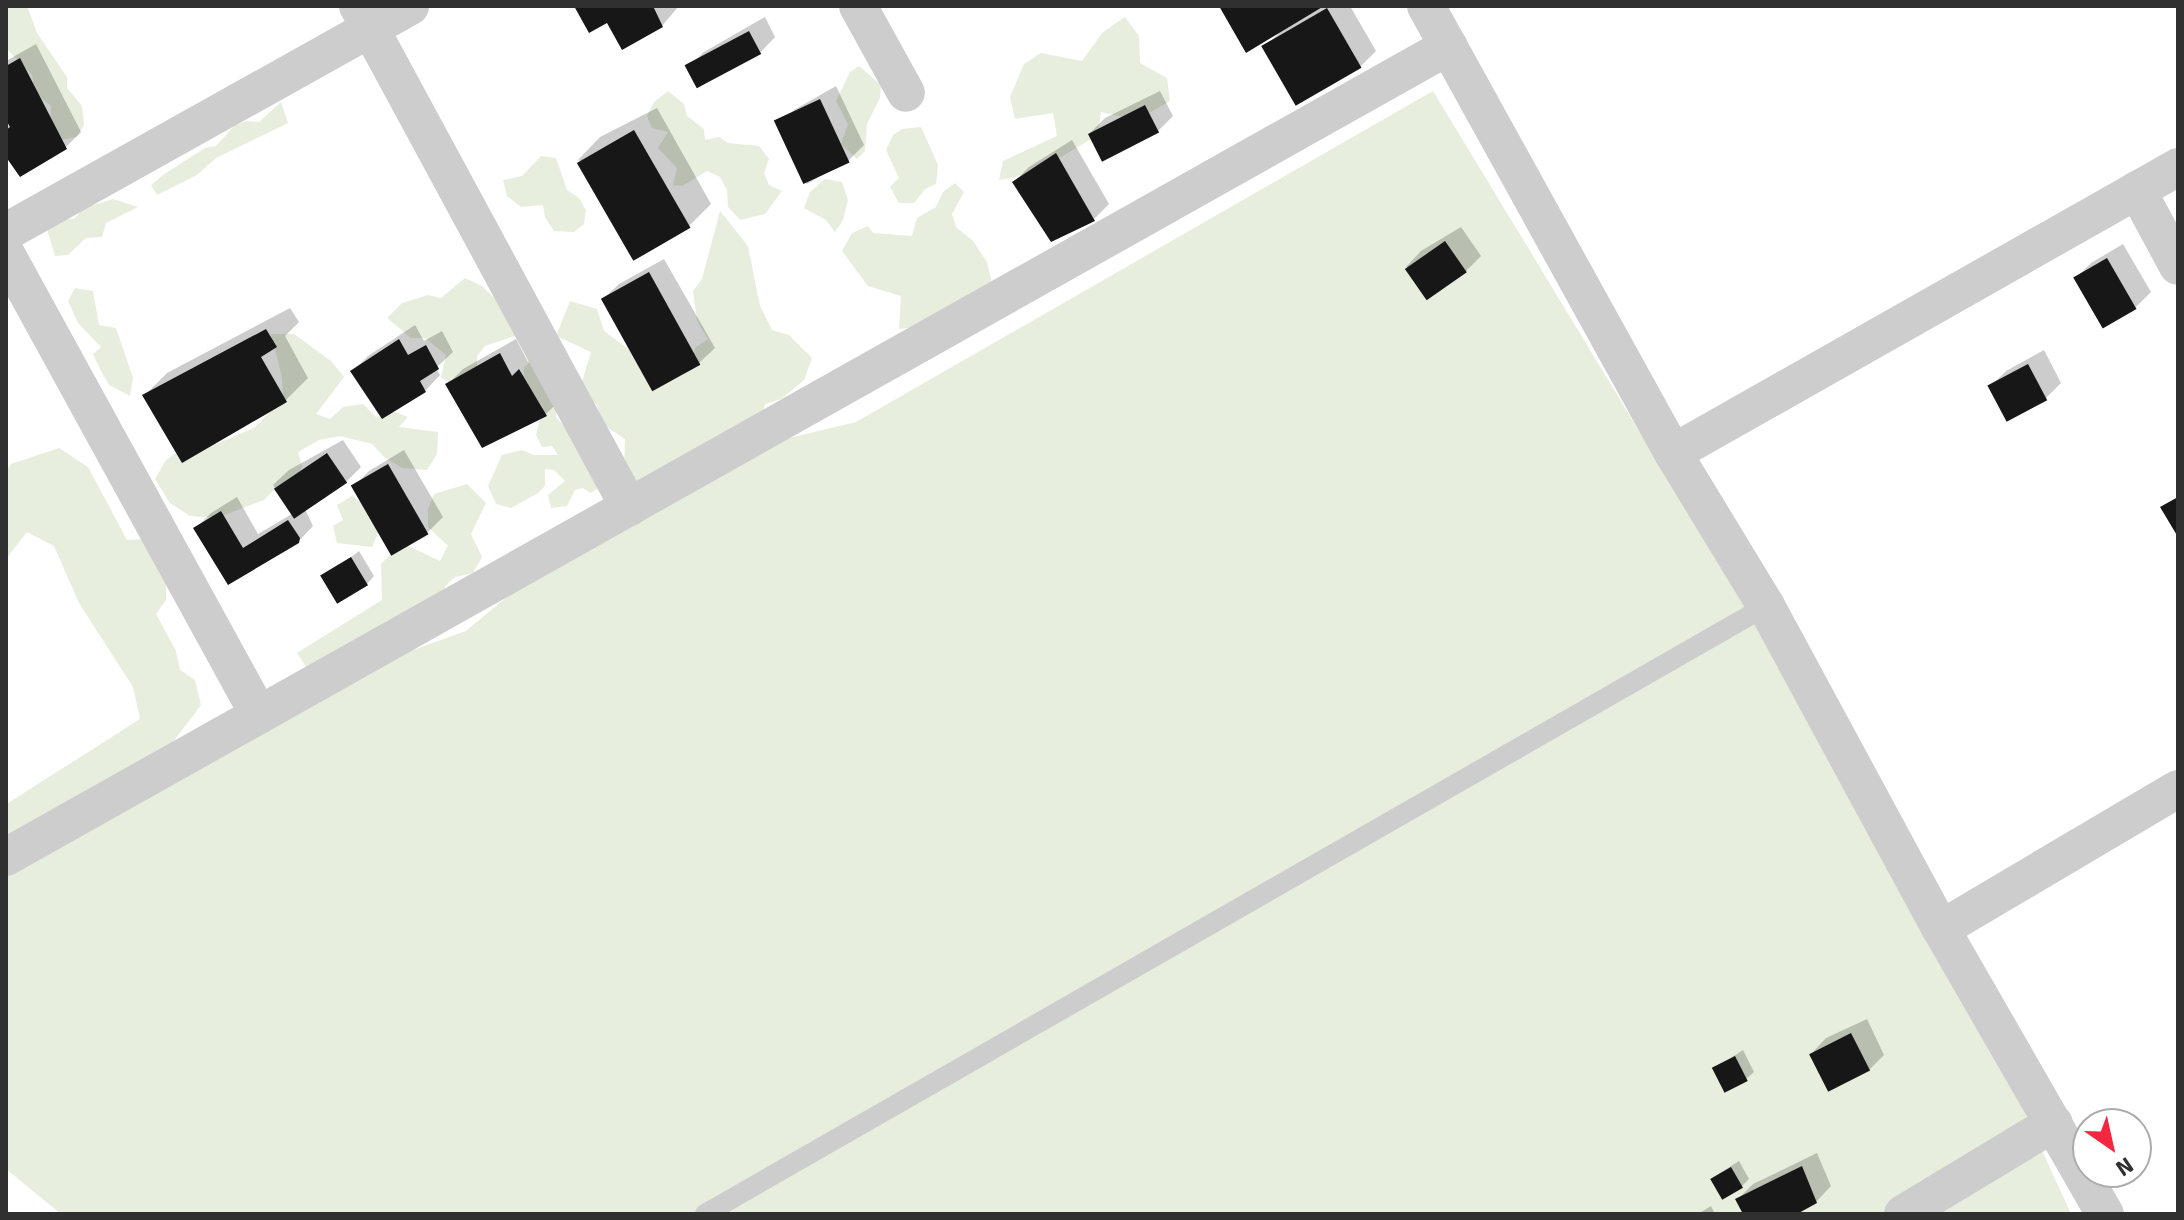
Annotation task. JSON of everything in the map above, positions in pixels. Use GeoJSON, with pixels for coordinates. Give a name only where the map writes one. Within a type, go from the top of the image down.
{"type":"FeatureCollection","features":[{"type":"Feature","properties":{"kind":"street"},"geometry":{"type":"LineString","coordinates":[[6,232],[364,17],[410,6]]}},
{"type":"Feature","properties":{"kind":"street"},"geometry":{"type":"LineString","coordinates":[[858,6],[906,93]]}},
{"type":"Feature","properties":{"kind":"street"},"geometry":{"type":"LineString","coordinates":[[1426,6],[1673,453],[1766,606],[1941,929],[2105,1214]]}},
{"type":"Feature","properties":{"kind":"street"},"geometry":{"type":"LineString","coordinates":[[364,17],[629,507]]}},
{"type":"Feature","properties":{"kind":"street"},"geometry":{"type":"LineString","coordinates":[[6,857],[1449,46]]}},
{"type":"Feature","properties":{"kind":"street"},"geometry":{"type":"LineString","coordinates":[[1673,453],[2178,167]]}},
{"type":"Feature","properties":{"kind":"street"},"geometry":{"type":"LineString","coordinates":[[2137,190],[2178,266]]}},
{"type":"Feature","properties":{"kind":"street"},"geometry":{"type":"LineString","coordinates":[[6,254],[259,715]]}},
{"type":"Feature","properties":{"kind":"street"},"geometry":{"type":"LineString","coordinates":[[1941,929],[2178,789]]}},
{"type":"Feature","properties":{"kind":"street"},"geometry":{"type":"LineString","coordinates":[[1903,1214],[2054,1123]]}},
{"type":"Feature","properties":{"kind":"lane"},"geometry":{"type":"LineString","coordinates":[[705,1214],[1766,606]]}},
{"type":"Feature","properties":{"kind":"green space"},"geometry":{"type":"Polygon","coordinates":[[[6,6],[27,6],[37,33],[67,77],[67,88],[82,106],[84,125],[77,137],[60,140],[50,124],[51,106],[35,93],[32,75],[6,48],[6,6]]]}},
{"type":"Feature","properties":{"kind":"green space"},"geometry":{"type":"Polygon","coordinates":[[[1125,17],[1139,36],[1140,63],[1167,78],[1170,101],[1137,120],[1101,112],[1098,135],[1034,173],[999,180],[1003,161],[1057,136],[1053,113],[1015,119],[1010,97],[1024,64],[1041,53],[1082,61],[1103,32],[1125,17]]]}},
{"type":"Feature","properties":{"kind":"green space"},"geometry":{"type":"Polygon","coordinates":[[[859,66],[881,85],[880,98],[867,124],[865,151],[857,159],[841,144],[848,124],[836,101],[850,72],[859,66]]]}},
{"type":"Feature","properties":{"kind":"green space"},"geometry":{"type":"Polygon","coordinates":[[[668,91],[684,104],[687,116],[704,129],[705,140],[719,137],[728,143],[759,146],[769,159],[764,173],[769,185],[782,191],[765,214],[740,220],[728,207],[727,190],[720,177],[707,171],[682,186],[673,185],[677,168],[658,148],[668,132],[652,128],[647,116],[654,102],[668,91]]]}},
{"type":"Feature","properties":{"kind":"green space"},"geometry":{"type":"Polygon","coordinates":[[[1433,91],[1941,929],[2071,1214],[61,1214],[6,1169],[6,808],[8,803],[140,719],[133,687],[79,603],[54,546],[27,532],[6,559],[6,471],[11,464],[59,448],[88,467],[127,540],[148,539],[166,573],[166,600],[156,614],[176,651],[180,670],[195,680],[201,705],[164,754],[304,689],[466,631],[581,535],[727,453],[856,422],[1433,91]]]}},
{"type":"Feature","properties":{"kind":"green space"},"geometry":{"type":"Polygon","coordinates":[[[281,102],[288,123],[216,158],[197,175],[157,195],[151,185],[163,175],[205,148],[216,146],[234,126],[246,121],[259,122],[281,102]]]}},
{"type":"Feature","properties":{"kind":"green space"},"geometry":{"type":"Polygon","coordinates":[[[921,127],[938,165],[936,184],[925,189],[914,203],[899,203],[890,187],[899,178],[886,150],[893,135],[902,129],[921,127]]]}},
{"type":"Feature","properties":{"kind":"green space"},"geometry":{"type":"Polygon","coordinates":[[[541,156],[556,158],[567,190],[579,198],[586,210],[584,224],[574,232],[554,231],[545,217],[543,205],[521,207],[507,196],[503,180],[522,176],[541,156]]]}},
{"type":"Feature","properties":{"kind":"green space"},"geometry":{"type":"Polygon","coordinates":[[[825,179],[842,182],[848,200],[843,220],[835,232],[826,220],[804,208],[810,192],[825,179]]]}},
{"type":"Feature","properties":{"kind":"green space"},"geometry":{"type":"Polygon","coordinates":[[[955,183],[964,192],[952,214],[956,227],[973,241],[987,262],[992,283],[909,328],[899,329],[901,296],[868,286],[842,251],[852,233],[868,226],[873,233],[912,236],[917,218],[936,207],[943,192],[955,183]]]}},
{"type":"Feature","properties":{"kind":"green space"},"geometry":{"type":"Polygon","coordinates":[[[113,199],[138,207],[106,223],[102,237],[86,238],[68,255],[55,256],[46,226],[64,219],[74,219],[84,208],[113,199]]]}},
{"type":"Feature","properties":{"kind":"green space"},"geometry":{"type":"Polygon","coordinates":[[[720,211],[748,246],[760,306],[772,330],[789,335],[812,358],[804,380],[781,399],[765,404],[762,416],[642,486],[624,475],[625,439],[602,424],[597,405],[579,391],[591,352],[556,336],[570,301],[597,309],[604,331],[635,354],[688,369],[696,347],[708,339],[697,321],[693,291],[702,279],[720,211]]]}},
{"type":"Feature","properties":{"kind":"green space"},"geometry":{"type":"Polygon","coordinates":[[[465,278],[482,286],[516,319],[515,336],[485,346],[477,356],[477,369],[455,386],[441,377],[446,355],[425,338],[411,338],[387,318],[402,303],[428,295],[441,298],[465,278]]]}},
{"type":"Feature","properties":{"kind":"green space"},"geometry":{"type":"Polygon","coordinates":[[[75,288],[93,291],[99,325],[116,328],[133,378],[130,396],[109,385],[100,369],[93,354],[101,347],[78,323],[68,301],[75,288]]]}},
{"type":"Feature","properties":{"kind":"green space"},"geometry":{"type":"Polygon","coordinates":[[[271,334],[294,334],[331,361],[344,377],[316,414],[330,419],[343,407],[363,404],[376,417],[395,412],[408,417],[399,427],[438,432],[437,454],[427,470],[402,468],[384,457],[372,444],[340,436],[319,440],[298,452],[302,466],[298,480],[273,491],[264,500],[217,518],[190,516],[170,503],[155,479],[166,460],[204,433],[216,444],[254,428],[283,399],[282,377],[271,334]]]}},
{"type":"Feature","properties":{"kind":"green space"},"geometry":{"type":"Polygon","coordinates":[[[533,360],[557,406],[556,417],[569,432],[599,488],[590,493],[583,488],[575,490],[567,506],[551,508],[548,495],[565,481],[554,470],[545,469],[545,486],[511,508],[496,504],[488,486],[502,455],[522,450],[534,455],[558,455],[552,446],[542,447],[536,435],[543,407],[523,379],[524,367],[533,360]]]}},
{"type":"Feature","properties":{"kind":"green space"},"geometry":{"type":"Polygon","coordinates":[[[467,484],[486,503],[471,534],[482,557],[473,573],[455,577],[446,585],[441,598],[404,624],[388,620],[312,676],[297,653],[382,600],[381,564],[402,543],[440,561],[448,546],[428,527],[428,509],[434,494],[467,484]]]}},
{"type":"Feature","properties":{"kind":"green space"},"geometry":{"type":"Polygon","coordinates":[[[352,496],[376,513],[380,528],[372,547],[337,543],[333,526],[343,520],[337,505],[352,496]]]}},
{"type":"Feature","properties":{"kind":"building"},"geometry":{"type":"Polygon","coordinates":[[[574,6],[653,6],[663,27],[622,50],[607,23],[589,33],[574,6]]]}},
{"type":"Feature","properties":{"kind":"building"},"geometry":{"type":"Polygon","coordinates":[[[1219,6],[1324,6],[1246,53],[1219,6]]]}},
{"type":"Feature","properties":{"kind":"building"},"geometry":{"type":"Polygon","coordinates":[[[1327,8],[1362,68],[1296,106],[1261,46],[1327,8]]]}},
{"type":"Feature","properties":{"kind":"building"},"geometry":{"type":"Polygon","coordinates":[[[749,31],[761,54],[697,88],[685,65],[749,31]]]}},
{"type":"Feature","properties":{"kind":"building"},"geometry":{"type":"Polygon","coordinates":[[[20,58],[67,149],[20,177],[6,157],[6,130],[10,127],[6,120],[6,66],[20,58]]]}},
{"type":"Feature","properties":{"kind":"building"},"geometry":{"type":"Polygon","coordinates":[[[820,99],[850,162],[803,184],[774,121],[820,99]]]}},
{"type":"Feature","properties":{"kind":"building"},"geometry":{"type":"Polygon","coordinates":[[[1145,105],[1159,133],[1102,162],[1088,134],[1145,105]]]}},
{"type":"Feature","properties":{"kind":"building"},"geometry":{"type":"Polygon","coordinates":[[[634,130],[690,228],[633,261],[577,163],[634,130]]]}},
{"type":"Feature","properties":{"kind":"building"},"geometry":{"type":"Polygon","coordinates":[[[1056,153],[1095,221],[1051,242],[1012,182],[1056,153]]]}},
{"type":"Feature","properties":{"kind":"building"},"geometry":{"type":"Polygon","coordinates":[[[1445,241],[1467,272],[1427,300],[1405,269],[1445,241]]]}},
{"type":"Feature","properties":{"kind":"building"},"geometry":{"type":"Polygon","coordinates":[[[2107,258],[2136,309],[2103,329],[2073,278],[2107,258]]]}},
{"type":"Feature","properties":{"kind":"building"},"geometry":{"type":"Polygon","coordinates":[[[649,272],[700,365],[652,391],[601,299],[649,272]]]}},
{"type":"Feature","properties":{"kind":"building"},"geometry":{"type":"Polygon","coordinates":[[[266,329],[277,347],[261,357],[287,402],[182,463],[142,395],[266,329]]]}},
{"type":"Feature","properties":{"kind":"building"},"geometry":{"type":"Polygon","coordinates":[[[399,339],[408,355],[426,345],[439,369],[420,381],[426,392],[382,419],[350,371],[399,339]]]}},
{"type":"Feature","properties":{"kind":"building"},"geometry":{"type":"Polygon","coordinates":[[[500,353],[512,376],[519,369],[547,416],[482,448],[445,384],[500,353]]]}},
{"type":"Feature","properties":{"kind":"building"},"geometry":{"type":"Polygon","coordinates":[[[2028,364],[2047,400],[2007,422],[1987,386],[2028,364]]]}},
{"type":"Feature","properties":{"kind":"building"},"geometry":{"type":"Polygon","coordinates":[[[327,453],[347,483],[294,519],[274,489],[327,453]]]}},
{"type":"Feature","properties":{"kind":"building"},"geometry":{"type":"Polygon","coordinates":[[[388,464],[428,534],[391,556],[351,486],[388,464]]]}},
{"type":"Feature","properties":{"kind":"building"},"geometry":{"type":"Polygon","coordinates":[[[2178,497],[2178,537],[2160,507],[2178,497]]]}},
{"type":"Feature","properties":{"kind":"building"},"geometry":{"type":"Polygon","coordinates":[[[221,511],[243,548],[288,520],[300,538],[299,543],[228,585],[193,528],[221,511]]]}},
{"type":"Feature","properties":{"kind":"building"},"geometry":{"type":"Polygon","coordinates":[[[351,557],[368,585],[337,604],[320,576],[351,557]]]}},
{"type":"Feature","properties":{"kind":"building"},"geometry":{"type":"Polygon","coordinates":[[[1851,1033],[1870,1070],[1828,1092],[1809,1054],[1851,1033]]]}},
{"type":"Feature","properties":{"kind":"building"},"geometry":{"type":"Polygon","coordinates":[[[1735,1056],[1748,1081],[1725,1093],[1712,1068],[1735,1056]]]}},
{"type":"Feature","properties":{"kind":"building"},"geometry":{"type":"Polygon","coordinates":[[[1802,1166],[1817,1203],[1797,1214],[1743,1214],[1735,1199],[1802,1166]]]}},
{"type":"Feature","properties":{"kind":"building"},"geometry":{"type":"Polygon","coordinates":[[[1731,1167],[1743,1188],[1722,1200],[1710,1179],[1731,1167]]]}}]}
